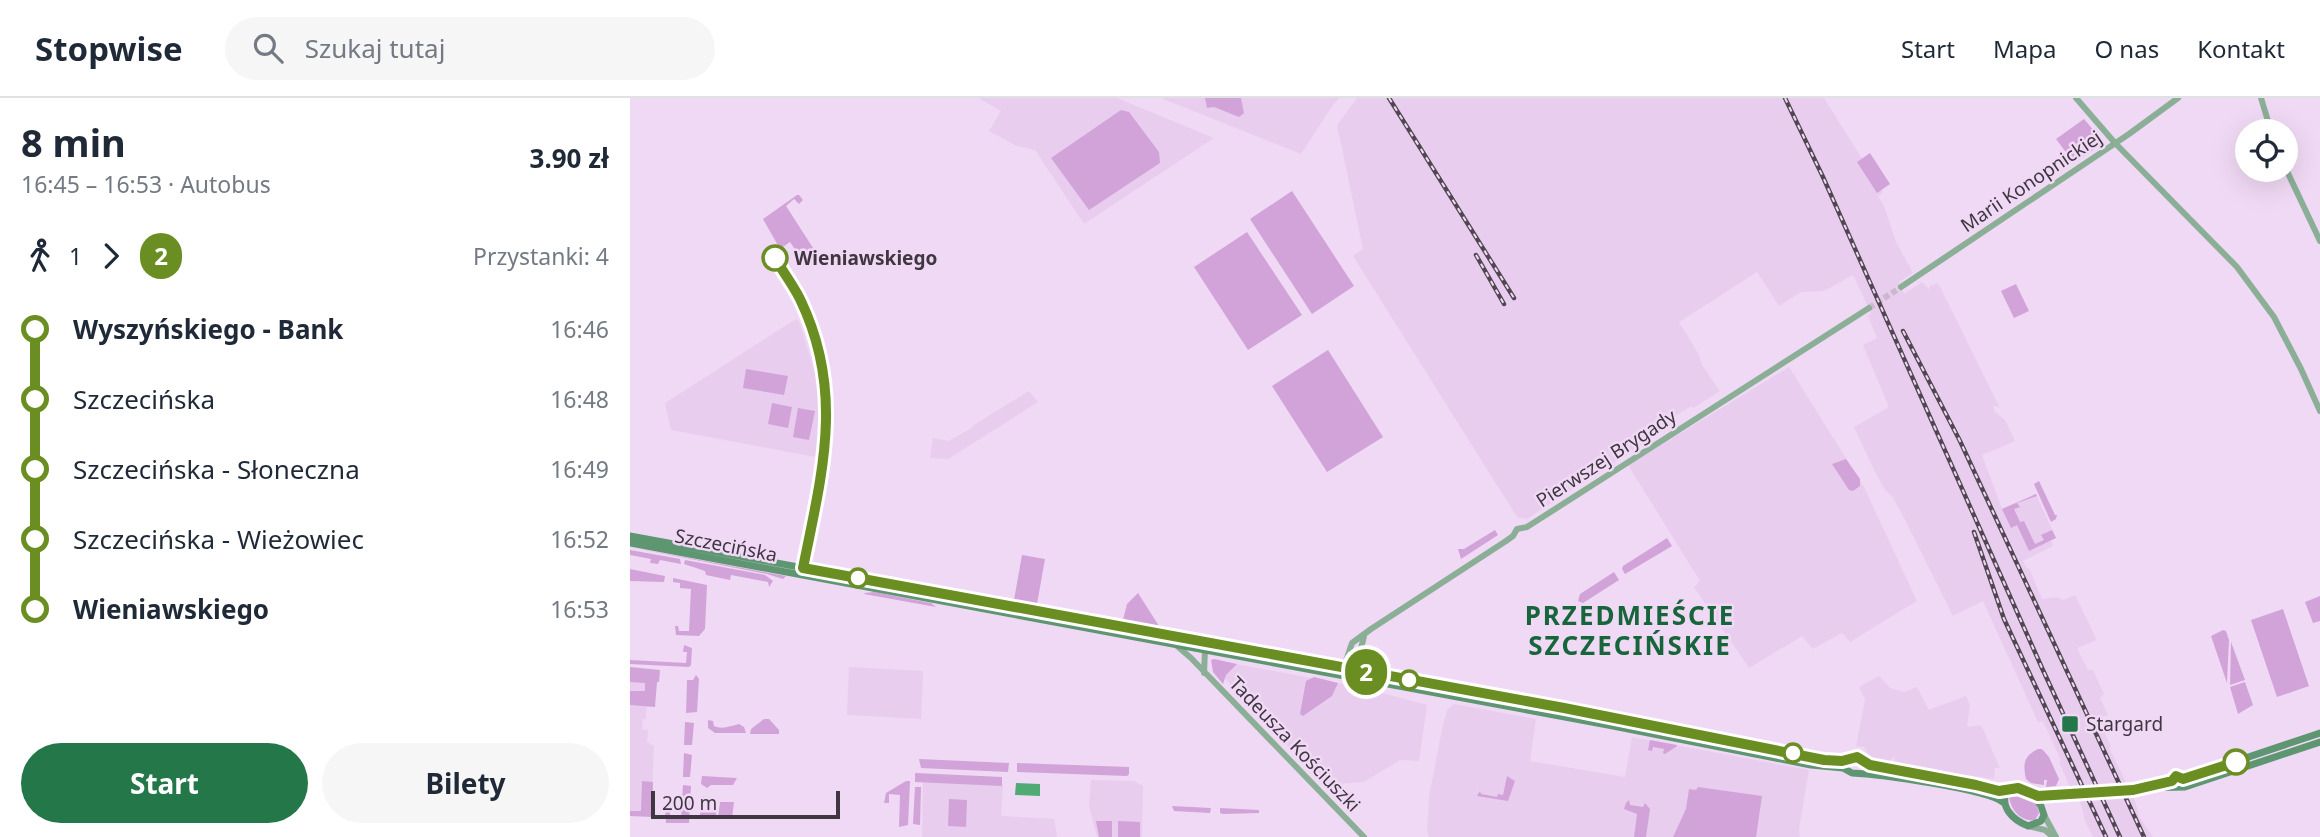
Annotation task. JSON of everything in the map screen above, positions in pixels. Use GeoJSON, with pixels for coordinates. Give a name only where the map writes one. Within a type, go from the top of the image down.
{"type":"FeatureCollection","features":[{"type":"Feature","properties":{"kind":"main road","name":"Szczecińska"},"geometry":{"type":"LineString","coordinates":[[630,536],[1344,667],[1824,760],[1847,760]]}},
{"type":"Feature","properties":{"kind":"main road","name":"Szczecińska"},"geometry":{"type":"LineString","coordinates":[[630,543],[1847,770]]}},
{"type":"Feature","properties":{"kind":"main road"},"geometry":{"type":"LineString","coordinates":[[2130,790],[2184,784],[2183,779],[2320,733]]}},
{"type":"Feature","properties":{"kind":"main road"},"geometry":{"type":"LineString","coordinates":[[2176,785],[2213,779],[2320,742]]}},
{"type":"Feature","properties":{"kind":"main road"},"geometry":{"type":"LineString","coordinates":[[2059,796],[2049,801],[2039,822],[2028,825],[2013,818],[1997,798],[1968,790],[1857,773],[1847,770],[1847,760],[1854,756],[1874,766],[1997,791],[2018,788],[2034,795],[2073,794]]}},
{"type":"Feature","properties":{"kind":"main road"},"geometry":{"type":"LineString","coordinates":[[1857,773],[1863,768],[1863,762]]}},
{"type":"Feature","properties":{"kind":"main road"},"geometry":{"type":"LineString","coordinates":[[2004,804],[2007,790]]}},
{"type":"Feature","properties":{"kind":"main road"},"geometry":{"type":"LineString","coordinates":[[2034,795],[2044,812]]}},
{"type":"Feature","properties":{"kind":"street"},"geometry":{"type":"LineString","coordinates":[[2076,98],[2115,143],[2237,267],[2274,317],[2320,411]]}},
{"type":"Feature","properties":{"kind":"street","name":"Marii Konopnickiej"},"geometry":{"type":"LineString","coordinates":[[1901,287],[2178,98]]}},
{"type":"Feature","properties":{"kind":"street"},"geometry":{"type":"LineString","coordinates":[[2261,98],[2267,119]]}},
{"type":"Feature","properties":{"kind":"street"},"geometry":{"type":"LineString","coordinates":[[2292,182],[2320,241]]}},
{"type":"Feature","properties":{"kind":"street","name":"Pierwszej Brygady"},"geometry":{"type":"LineString","coordinates":[[1344,667],[1352,643],[1371,629],[1513,536],[1517,529],[1527,527],[1868,307]]}},
{"type":"Feature","properties":{"kind":"street"},"geometry":{"type":"LineString","coordinates":[[1344,667],[1346,677],[1356,670],[1364,636]]}},
{"type":"Feature","properties":{"kind":"street","name":"Tadeusza Kościuszki"},"geometry":{"type":"LineString","coordinates":[[1176,645],[1364,837]]}},
{"type":"Feature","properties":{"kind":"street"},"geometry":{"type":"LineString","coordinates":[[1191,658],[1193,648]]}},
{"type":"Feature","properties":{"kind":"street","name":"Tadeusza Kościuszki"},"geometry":{"type":"LineString","coordinates":[[1204,673],[1205,650]]}},
{"type":"Feature","properties":{"kind":"street"},"geometry":{"type":"LineString","coordinates":[[2044,812],[2054,837]]}},
{"type":"Feature","properties":{"kind":"street"},"geometry":{"type":"LineString","coordinates":[[2028,825],[2044,829],[2054,837]]}},
{"type":"Feature","properties":{"kind":"shaded area"},"geometry":{"type":"Polygon","coordinates":[[[978,98],[1117,98],[1214,138],[1084,224],[1035,150],[1017,146],[989,131],[1001,111],[978,98]]]}},
{"type":"Feature","properties":{"kind":"shaded area"},"geometry":{"type":"Polygon","coordinates":[[[1161,98],[1339,98],[1301,154],[1161,98]]]}},
{"type":"Feature","properties":{"kind":"shaded area"},"geometry":{"type":"Polygon","coordinates":[[[1205,98],[1241,98],[1244,113],[1239,117],[1214,107],[1207,108],[1205,98]]]}},
{"type":"Feature","properties":{"kind":"shaded area"},"geometry":{"type":"Polygon","coordinates":[[[1357,98],[1824,98],[1883,192],[1878,196],[1896,242],[1913,273],[1899,282],[1904,294],[1922,282],[1929,289],[1938,283],[2000,408],[1993,405],[1995,412],[2005,420],[2015,441],[1982,455],[2002,509],[2036,494],[2056,538],[2051,540],[2053,546],[2023,561],[2027,569],[2029,568],[2042,599],[2057,597],[2063,600],[2075,595],[2097,640],[2077,648],[2088,670],[2093,670],[2104,694],[2100,698],[2108,715],[2098,720],[2134,798],[2140,818],[2153,837],[2093,837],[2043,721],[2038,722],[1983,601],[1953,616],[1901,512],[1875,472],[1854,427],[1889,407],[1863,345],[1877,338],[1868,316],[1871,313],[1853,275],[1824,291],[1801,292],[1779,306],[1757,272],[1679,322],[1702,365],[1720,391],[1693,408],[1692,406],[1683,411],[1660,427],[1662,431],[1527,519],[1517,517],[1353,256],[1363,249],[1337,125],[1357,98]]]}},
{"type":"Feature","properties":{"kind":"shaded area"},"geometry":{"type":"Polygon","coordinates":[[[1121,110],[1129,112],[1159,152],[1160,163],[1089,210],[1051,158],[1121,110]]]}},
{"type":"Feature","properties":{"kind":"shaded area"},"geometry":{"type":"Polygon","coordinates":[[[2084,119],[2101,139],[2096,148],[2074,163],[2056,139],[2084,119]]]}},
{"type":"Feature","properties":{"kind":"shaded area"},"geometry":{"type":"Polygon","coordinates":[[[1870,153],[1890,184],[1877,193],[1857,162],[1870,153]]]}},
{"type":"Feature","properties":{"kind":"shaded area"},"geometry":{"type":"Polygon","coordinates":[[[1292,191],[1354,286],[1312,314],[1250,219],[1292,191]]]}},
{"type":"Feature","properties":{"kind":"shaded area"},"geometry":{"type":"Polygon","coordinates":[[[797,195],[803,200],[799,204],[794,199],[786,206],[815,251],[802,260],[790,242],[780,249],[763,219],[797,195]]]}},
{"type":"Feature","properties":{"kind":"shaded area"},"geometry":{"type":"Polygon","coordinates":[[[1247,232],[1302,315],[1248,350],[1194,267],[1247,232]]]}},
{"type":"Feature","properties":{"kind":"shaded area"},"geometry":{"type":"Polygon","coordinates":[[[2016,284],[2029,311],[2014,318],[2001,291],[2016,284]]]}},
{"type":"Feature","properties":{"kind":"shaded area"},"geometry":{"type":"Polygon","coordinates":[[[796,319],[799,321],[821,392],[821,426],[816,457],[671,430],[665,403],[796,319]]]}},
{"type":"Feature","properties":{"kind":"shaded area"},"geometry":{"type":"Polygon","coordinates":[[[1328,350],[1383,437],[1327,472],[1272,386],[1328,350]]]}},
{"type":"Feature","properties":{"kind":"shaded area"},"geometry":{"type":"Polygon","coordinates":[[[1789,367],[1864,487],[1917,601],[1850,642],[1842,633],[1813,649],[1802,636],[1749,668],[1694,587],[1700,581],[1628,465],[1789,367]]]}},
{"type":"Feature","properties":{"kind":"shaded area"},"geometry":{"type":"Polygon","coordinates":[[[746,369],[788,376],[784,395],[743,388],[746,369]]]}},
{"type":"Feature","properties":{"kind":"shaded area"},"geometry":{"type":"Polygon","coordinates":[[[1029,391],[1038,402],[948,459],[930,458],[933,438],[948,441],[1029,391]]]}},
{"type":"Feature","properties":{"kind":"shaded area"},"geometry":{"type":"Polygon","coordinates":[[[772,403],[792,407],[788,428],[768,424],[772,403]]]}},
{"type":"Feature","properties":{"kind":"shaded area"},"geometry":{"type":"Polygon","coordinates":[[[798,408],[815,411],[809,440],[793,437],[798,408]]]}},
{"type":"Feature","properties":{"kind":"shaded area"},"geometry":{"type":"Polygon","coordinates":[[[1846,459],[1860,479],[1860,486],[1853,491],[1849,490],[1832,464],[1846,459]]]}},
{"type":"Feature","properties":{"kind":"shaded area"},"geometry":{"type":"Polygon","coordinates":[[[2039,481],[2057,515],[2051,522],[2034,484],[2039,481]]]}},
{"type":"Feature","properties":{"kind":"shaded area"},"geometry":{"type":"Polygon","coordinates":[[[2036,494],[2037,496],[2017,503],[2020,507],[2014,509],[2020,522],[2024,521],[2035,544],[2044,540],[2041,535],[2052,530],[2056,538],[2029,551],[2017,525],[2011,528],[2002,509],[2036,494]]]}},
{"type":"Feature","properties":{"kind":"shaded area"},"geometry":{"type":"Polygon","coordinates":[[[1495,530],[1498,535],[1461,559],[1458,549],[1464,549],[1495,530]]]}},
{"type":"Feature","properties":{"kind":"shaded area"},"geometry":{"type":"Polygon","coordinates":[[[1667,538],[1672,546],[1625,574],[1623,566],[1667,538]]]}},
{"type":"Feature","properties":{"kind":"shaded area"},"geometry":{"type":"Polygon","coordinates":[[[630,547],[786,576],[783,579],[630,547]]]}},
{"type":"Feature","properties":{"kind":"shaded area"},"geometry":{"type":"Polygon","coordinates":[[[630,550],[680,559],[681,564],[660,560],[658,564],[650,563],[651,559],[630,555],[630,550]]]}},
{"type":"Feature","properties":{"kind":"shaded area"},"geometry":{"type":"Polygon","coordinates":[[[1022,555],[1045,559],[1037,604],[1014,600],[1022,555]]]}},
{"type":"Feature","properties":{"kind":"shaded area"},"geometry":{"type":"Polygon","coordinates":[[[685,560],[765,575],[773,581],[769,587],[768,582],[731,575],[730,580],[706,575],[705,571],[684,564],[685,560]]]}},
{"type":"Feature","properties":{"kind":"shaded area"},"geometry":{"type":"Polygon","coordinates":[[[630,569],[665,576],[664,582],[630,581],[630,569]]]}},
{"type":"Feature","properties":{"kind":"shaded area"},"geometry":{"type":"Polygon","coordinates":[[[1614,572],[1619,580],[1583,603],[1578,601],[1580,594],[1614,572]]]}},
{"type":"Feature","properties":{"kind":"shaded area"},"geometry":{"type":"Polygon","coordinates":[[[673,578],[707,585],[705,629],[699,636],[676,635],[675,626],[678,626],[679,631],[689,631],[691,589],[680,588],[680,583],[673,582],[673,578]]]}},
{"type":"Feature","properties":{"kind":"shaded area"},"geometry":{"type":"Polygon","coordinates":[[[874,592],[931,603],[936,607],[864,594],[874,592]]]}},
{"type":"Feature","properties":{"kind":"shaded area"},"geometry":{"type":"Polygon","coordinates":[[[1138,593],[1159,626],[1123,620],[1127,604],[1138,593]]]}},
{"type":"Feature","properties":{"kind":"shaded area"},"geometry":{"type":"Polygon","coordinates":[[[2320,596],[2320,621],[2313,623],[2305,602],[2320,596]]]}},
{"type":"Feature","properties":{"kind":"shaded area"},"geometry":{"type":"Polygon","coordinates":[[[2283,609],[2309,686],[2277,697],[2251,620],[2283,609]]]}},
{"type":"Feature","properties":{"kind":"shaded area"},"geometry":{"type":"Polygon","coordinates":[[[2223,630],[2229,640],[2227,683],[2211,636],[2223,630]]]}},
{"type":"Feature","properties":{"kind":"shaded area"},"geometry":{"type":"Polygon","coordinates":[[[2231,642],[2245,680],[2230,685],[2231,642]]]}},
{"type":"Feature","properties":{"kind":"shaded area"},"geometry":{"type":"Polygon","coordinates":[[[684,645],[692,648],[689,667],[630,664],[630,660],[686,663],[687,652],[683,652],[684,645]]]}},
{"type":"Feature","properties":{"kind":"shaded area"},"geometry":{"type":"Polygon","coordinates":[[[1211,660],[1237,664],[1226,675],[1223,684],[1213,672],[1211,660]]]}},
{"type":"Feature","properties":{"kind":"shaded area"},"geometry":{"type":"Polygon","coordinates":[[[1215,660],[1364,688],[1427,705],[1419,761],[1400,760],[1364,782],[1325,785],[1217,670],[1215,660]]]}},
{"type":"Feature","properties":{"kind":"shaded area"},"geometry":{"type":"Polygon","coordinates":[[[630,667],[660,670],[655,707],[630,705],[630,691],[645,691],[645,683],[630,682],[630,667]]]}},
{"type":"Feature","properties":{"kind":"shaded area"},"geometry":{"type":"Polygon","coordinates":[[[849,667],[923,671],[921,719],[847,715],[849,667]]]}},
{"type":"Feature","properties":{"kind":"shaded area"},"geometry":{"type":"Polygon","coordinates":[[[630,670],[649,671],[646,719],[643,719],[642,729],[648,730],[647,742],[654,746],[651,816],[630,815],[630,670]]]}},
{"type":"Feature","properties":{"kind":"shaded area"},"geometry":{"type":"Polygon","coordinates":[[[696,675],[699,679],[697,712],[686,713],[687,680],[693,680],[696,675]]]}},
{"type":"Feature","properties":{"kind":"shaded area"},"geometry":{"type":"Polygon","coordinates":[[[1879,676],[1890,688],[1904,692],[1917,687],[1929,710],[1966,696],[1970,705],[1967,727],[1981,725],[2000,768],[1995,768],[1994,779],[1897,765],[1894,763],[1895,756],[1890,761],[1884,761],[1870,757],[1864,747],[1856,746],[1865,700],[1859,687],[1879,676]]]}},
{"type":"Feature","properties":{"kind":"shaded area"},"geometry":{"type":"Polygon","coordinates":[[[1314,677],[1338,683],[1332,696],[1303,716],[1300,714],[1306,681],[1314,677]]]}},
{"type":"Feature","properties":{"kind":"shaded area"},"geometry":{"type":"Polygon","coordinates":[[[2245,682],[2253,705],[2238,714],[2230,687],[2245,682]]]}},
{"type":"Feature","properties":{"kind":"shaded area"},"geometry":{"type":"Polygon","coordinates":[[[1454,704],[1536,719],[1530,761],[1625,777],[1632,737],[1809,770],[1800,837],[1429,837],[1429,797],[1443,724],[1447,710],[1454,704]]]}},
{"type":"Feature","properties":{"kind":"shaded area"},"geometry":{"type":"Polygon","coordinates":[[[764,719],[769,719],[779,730],[779,734],[750,734],[751,729],[764,719]]]}},
{"type":"Feature","properties":{"kind":"shaded area"},"geometry":{"type":"Polygon","coordinates":[[[708,720],[720,728],[739,724],[744,727],[746,733],[715,733],[708,728],[708,720]]]}},
{"type":"Feature","properties":{"kind":"shaded area"},"geometry":{"type":"Polygon","coordinates":[[[685,722],[694,723],[692,745],[684,745],[685,722]]]}},
{"type":"Feature","properties":{"kind":"shaded area"},"geometry":{"type":"Polygon","coordinates":[[[1650,740],[1677,746],[1665,754],[1664,749],[1653,747],[1652,751],[1648,750],[1650,740]]]}},
{"type":"Feature","properties":{"kind":"shaded area"},"geometry":{"type":"Polygon","coordinates":[[[2038,749],[2042,749],[2049,757],[2059,779],[2056,786],[2046,787],[2047,780],[2044,780],[2044,785],[2031,783],[2026,779],[2025,761],[2038,749]]]}},
{"type":"Feature","properties":{"kind":"shaded area"},"geometry":{"type":"Polygon","coordinates":[[[684,753],[692,755],[690,777],[683,777],[684,753]]]}},
{"type":"Feature","properties":{"kind":"shaded area"},"geometry":{"type":"Polygon","coordinates":[[[919,759],[1009,763],[1008,772],[921,768],[919,759]]]}},
{"type":"Feature","properties":{"kind":"shaded area"},"geometry":{"type":"Polygon","coordinates":[[[1017,763],[1129,767],[1129,774],[1017,772],[1017,763]]]}},
{"type":"Feature","properties":{"kind":"shaded area"},"geometry":{"type":"Polygon","coordinates":[[[915,773],[1002,777],[1002,786],[915,782],[915,773]]]}},
{"type":"Feature","properties":{"kind":"shaded area"},"geometry":{"type":"Polygon","coordinates":[[[702,776],[737,778],[733,785],[711,785],[707,788],[701,784],[702,776]]]}},
{"type":"Feature","properties":{"kind":"shaded area"},"geometry":{"type":"Polygon","coordinates":[[[1507,776],[1515,781],[1508,801],[1477,796],[1480,791],[1481,794],[1497,797],[1498,794],[1503,795],[1507,776]]]}},
{"type":"Feature","properties":{"kind":"shaded area"},"geometry":{"type":"Polygon","coordinates":[[[1091,780],[1134,781],[1143,786],[1142,837],[1097,837],[1089,806],[1091,780]]]}},
{"type":"Feature","properties":{"kind":"shaded area"},"geometry":{"type":"Polygon","coordinates":[[[642,781],[653,782],[652,817],[630,816],[630,811],[641,811],[642,781]]]}},
{"type":"Feature","properties":{"kind":"shaded area"},"geometry":{"type":"Polygon","coordinates":[[[910,781],[908,825],[899,827],[900,795],[889,794],[889,803],[884,803],[886,793],[910,781]]]}},
{"type":"Feature","properties":{"kind":"shaded area"},"geometry":{"type":"Polygon","coordinates":[[[923,782],[1003,785],[1001,816],[1054,819],[1057,837],[922,837],[923,782]]]}},
{"type":"Feature","properties":{"kind":"shaded area"},"geometry":{"type":"Polygon","coordinates":[[[1016,783],[1040,784],[1040,796],[1015,795],[1016,783]]]}},
{"type":"Feature","properties":{"kind":"shaded area"},"geometry":{"type":"Polygon","coordinates":[[[683,785],[691,786],[689,823],[666,823],[665,808],[670,808],[670,819],[681,819],[683,785]]]}},
{"type":"Feature","properties":{"kind":"shaded area"},"geometry":{"type":"Polygon","coordinates":[[[915,787],[921,787],[920,825],[913,824],[915,787]]]}},
{"type":"Feature","properties":{"kind":"shaded area"},"geometry":{"type":"Polygon","coordinates":[[[1698,787],[1762,796],[1756,837],[1673,837],[1686,809],[1689,789],[1696,790],[1698,787]]]}},
{"type":"Feature","properties":{"kind":"shaded area"},"geometry":{"type":"Polygon","coordinates":[[[2015,791],[2034,802],[2039,813],[2035,820],[2025,819],[2014,811],[2009,797],[2015,791]]]}},
{"type":"Feature","properties":{"kind":"shaded area"},"geometry":{"type":"Polygon","coordinates":[[[703,796],[714,805],[716,819],[700,818],[700,801],[703,796]]]}},
{"type":"Feature","properties":{"kind":"shaded area"},"geometry":{"type":"Polygon","coordinates":[[[949,799],[967,800],[966,827],[948,826],[949,799]]]}},
{"type":"Feature","properties":{"kind":"shaded area"},"geometry":{"type":"Polygon","coordinates":[[[1629,800],[1630,805],[1643,807],[1645,803],[1650,809],[1646,837],[1634,837],[1637,814],[1624,809],[1629,800]]]}},
{"type":"Feature","properties":{"kind":"shaded area"},"geometry":{"type":"Polygon","coordinates":[[[720,802],[734,802],[732,818],[718,819],[720,802]]]}},
{"type":"Feature","properties":{"kind":"shaded area"},"geometry":{"type":"Polygon","coordinates":[[[1172,806],[1211,808],[1210,813],[1174,811],[1172,806]]]}},
{"type":"Feature","properties":{"kind":"shaded area"},"geometry":{"type":"Polygon","coordinates":[[[1220,808],[1259,810],[1259,813],[1223,814],[1220,813],[1220,808]]]}},
{"type":"Feature","properties":{"kind":"shaded area"},"geometry":{"type":"Polygon","coordinates":[[[1096,821],[1112,821],[1112,837],[1099,837],[1096,821]]]}},
{"type":"Feature","properties":{"kind":"shaded area"},"geometry":{"type":"Polygon","coordinates":[[[1118,821],[1140,822],[1140,837],[1118,837],[1118,821]]]}},
{"type":"Feature","properties":{"kind":"tunnel"},"geometry":{"type":"LineString","coordinates":[[1869,308],[1901,287]]}},
{"type":"Feature","properties":{"kind":"tunnel"},"geometry":{"type":"LineString","coordinates":[[2073,794],[2130,790]]}},
{"type":"Feature","properties":{"kind":"railway"},"geometry":{"type":"LineString","coordinates":[[1389,98],[1514,298]]}},
{"type":"Feature","properties":{"kind":"railway"},"geometry":{"type":"LineString","coordinates":[[1785,98],[2120,837]]}},
{"type":"Feature","properties":{"kind":"railway"},"geometry":{"type":"LineString","coordinates":[[1476,255],[1504,304]]}},
{"type":"Feature","properties":{"kind":"railway"},"geometry":{"type":"LineString","coordinates":[[1903,331],[1960,441],[2144,837]]}},
{"type":"Feature","properties":{"kind":"railway"},"geometry":{"type":"LineString","coordinates":[[1974,532],[2004,619],[2106,837]]}},
{"type":"Feature","properties":{"kind":"bus line","name":"2"},"geometry":{"type":"LineString","coordinates":[[775,258],[808,317],[826,387],[825,452],[803,568],[1564,708],[1824,760],[1842,761],[1854,756],[1870,765],[1999,791],[2018,788],[2038,796],[2059,796],[2133,790],[2172,781],[2176,776],[2183,779],[2236,762]]}},
{"type":"Feature","properties":{"kind":"place","name":"Wieniawskiego"},"geometry":{"type":"Point","coordinates":[775,258]}},
{"type":"Feature","properties":{"kind":"place","name":"Stargard"},"geometry":{"type":"Point","coordinates":[2070,724]}},
{"type":"Feature","properties":{"kind":"district","name":"PRZEDMIEŚCIE SZCZECIŃSKIE"},"geometry":{"type":"Point","coordinates":[1630,631]}}]}
